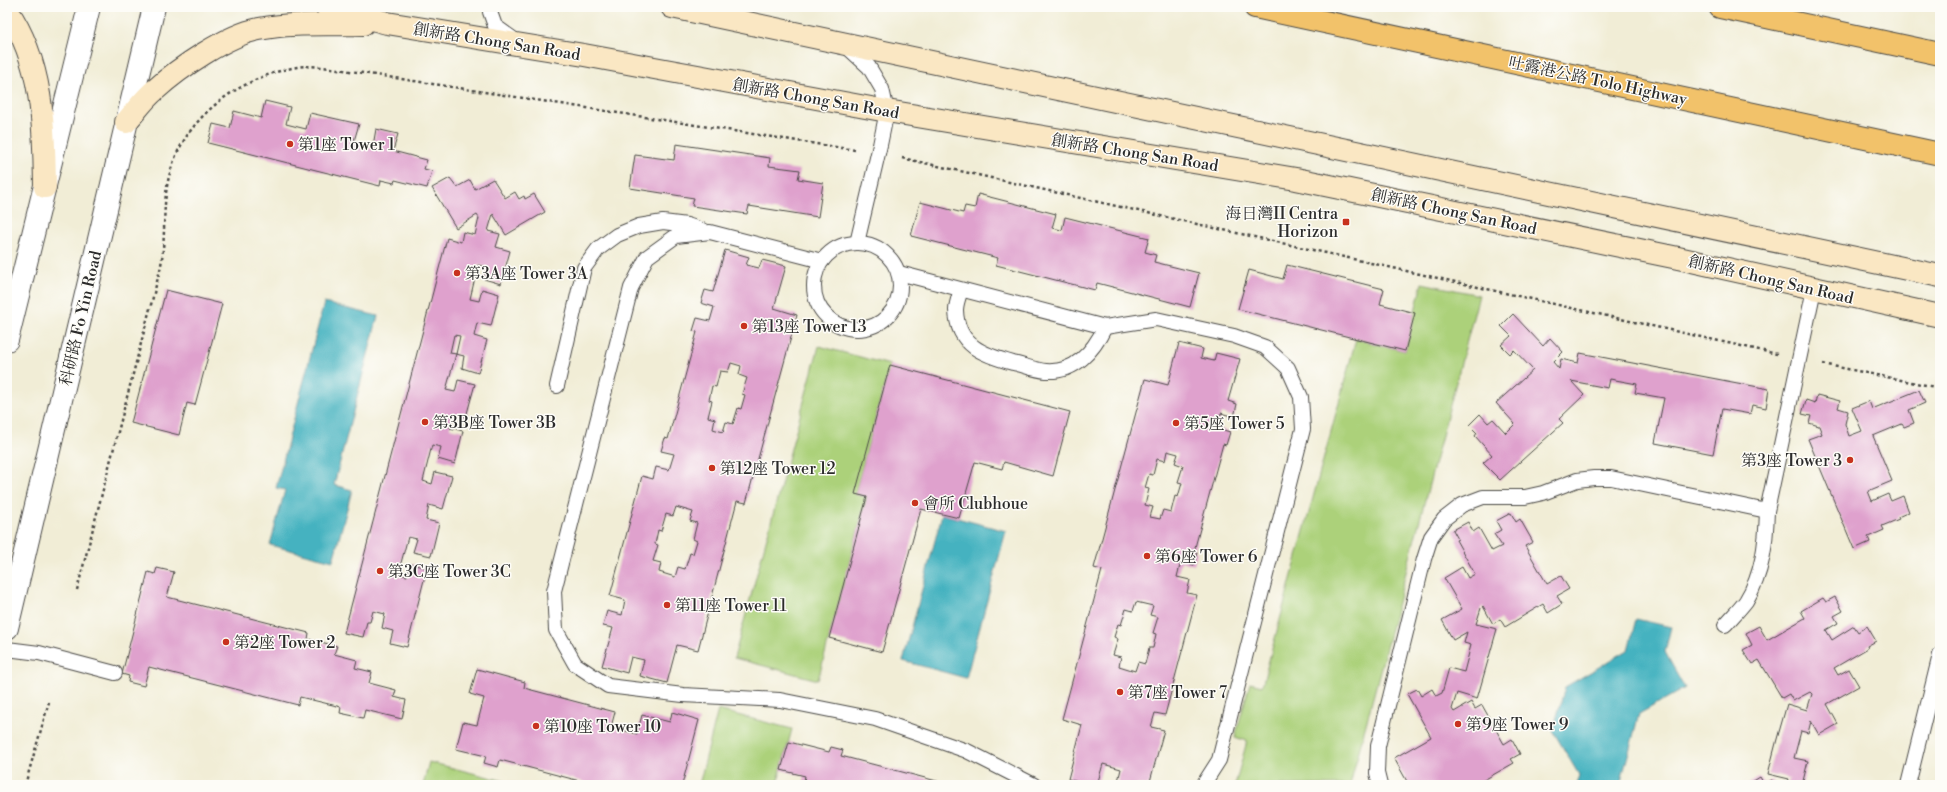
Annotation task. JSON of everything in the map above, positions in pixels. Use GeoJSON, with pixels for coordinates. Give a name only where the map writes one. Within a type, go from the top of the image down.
{"type":"FeatureCollection","features":[{"type":"Feature","properties":{"kind":"highway","name":"吐露港公路 Tolo Highway"},"geometry":{"type":"LineString","coordinates":[[1256,7],[1940,154]]}},
{"type":"Feature","properties":{"kind":"highway"},"geometry":{"type":"LineString","coordinates":[[1720,7],[1940,54]]}},
{"type":"Feature","properties":{"kind":"main road","name":"創新路 Chong San Road"},"geometry":{"type":"LineString","coordinates":[[328,7],[387,23],[520,44],[887,111],[1296,179],[1678,258],[1940,316]]}},
{"type":"Feature","properties":{"kind":"main road"},"geometry":{"type":"LineString","coordinates":[[672,7],[1940,276]]}},
{"type":"Feature","properties":{"kind":"main road"},"geometry":{"type":"LineString","coordinates":[[7,10],[25,42],[37,81],[44,127],[45,187]]}},
{"type":"Feature","properties":{"kind":"main road"},"geometry":{"type":"LineString","coordinates":[[126,122],[154,91],[179,70],[237,36],[258,29],[275,26],[387,23]]}},
{"type":"Feature","properties":{"kind":"street"},"geometry":{"type":"LineString","coordinates":[[7,340],[89,7]]}},
{"type":"Feature","properties":{"kind":"street","name":"科研路 Fo Yin Road"},"geometry":{"type":"LineString","coordinates":[[7,628],[154,7]]}},
{"type":"Feature","properties":{"kind":"lane"},"geometry":{"type":"LineString","coordinates":[[492,7],[490,12],[495,26],[520,44]]}},
{"type":"Feature","properties":{"kind":"lane"},"geometry":{"type":"LineString","coordinates":[[844,44],[869,67],[882,88],[887,111],[857,243]]}},
{"type":"Feature","properties":{"kind":"lane"},"geometry":{"type":"LineString","coordinates":[[557,386],[584,268],[598,249],[617,235],[639,226],[663,222],[687,225],[822,261]]}},
{"type":"Feature","properties":{"kind":"lane"},"geometry":{"type":"LineString","coordinates":[[710,232],[676,236],[647,257],[631,288],[554,591],[556,630],[575,664],[608,686],[683,695],[780,700],[875,719],[967,751],[1034,785]]}},
{"type":"Feature","properties":{"kind":"lane"},"geometry":{"type":"LineString","coordinates":[[857,243],[871,245],[883,251],[892,260],[899,272],[901,286],[898,300],[893,312],[883,322],[871,328],[857,330],[844,328],[831,322],[822,312],[816,300],[813,286],[816,273],[822,261],[831,251],[857,243]]}},
{"type":"Feature","properties":{"kind":"lane"},"geometry":{"type":"LineString","coordinates":[[899,272],[961,290],[1105,327],[1156,320],[1234,336],[1265,347],[1288,368],[1301,397],[1303,429],[1219,760],[1203,785]]}},
{"type":"Feature","properties":{"kind":"lane"},"geometry":{"type":"LineString","coordinates":[[1726,625],[1746,601],[1759,573],[1766,542],[1767,511],[1814,289]]}},
{"type":"Feature","properties":{"kind":"lane"},"geometry":{"type":"LineString","coordinates":[[961,290],[956,309],[960,329],[971,346],[988,356],[1046,371],[1065,368],[1083,359],[1096,345],[1105,327]]}},
{"type":"Feature","properties":{"kind":"lane"},"geometry":{"type":"LineString","coordinates":[[1380,785],[1377,773],[1378,746],[1431,537],[1444,518],[1462,505],[1483,497],[1525,497],[1543,494],[1577,480],[1611,478],[1767,511]]}},
{"type":"Feature","properties":{"kind":"lane"},"geometry":{"type":"LineString","coordinates":[[7,649],[39,653],[115,673]]}},
{"type":"Feature","properties":{"kind":"lane"},"geometry":{"type":"LineString","coordinates":[[1908,785],[1940,655]]}},
{"type":"Feature","properties":{"kind":"path"},"geometry":{"type":"LineString","coordinates":[[25,785],[49,702]]}},
{"type":"Feature","properties":{"kind":"green space"},"geometry":{"type":"Polygon","coordinates":[[[1422,283],[1479,295],[1350,785],[1235,785],[1247,741],[1235,737],[1250,683],[1262,686],[1356,339],[1405,351],[1422,283]]]}},
{"type":"Feature","properties":{"kind":"green space"},"geometry":{"type":"Polygon","coordinates":[[[819,346],[890,365],[855,494],[867,497],[818,680],[734,658],[819,346]]]}},
{"type":"Feature","properties":{"kind":"green space"},"geometry":{"type":"Polygon","coordinates":[[[718,710],[792,729],[777,785],[699,785],[718,710]]]}},
{"type":"Feature","properties":{"kind":"green space"},"geometry":{"type":"Polygon","coordinates":[[[429,762],[520,785],[423,785],[429,762]]]}},
{"type":"Feature","properties":{"kind":"water"},"geometry":{"type":"Polygon","coordinates":[[[324,303],[378,316],[334,485],[352,490],[333,561],[270,545],[285,490],[276,488],[324,303]]]}},
{"type":"Feature","properties":{"kind":"water"},"geometry":{"type":"Polygon","coordinates":[[[942,514],[1006,531],[966,678],[903,661],[942,514]]]}},
{"type":"Feature","properties":{"kind":"water"},"geometry":{"type":"Polygon","coordinates":[[[1636,619],[1671,627],[1665,652],[1685,688],[1639,714],[1620,785],[1576,785],[1579,775],[1553,731],[1565,687],[1628,650],[1636,619]]]}},
{"type":"Feature","properties":{"kind":"building","name":"第1座 Tower 1"},"geometry":{"type":"Polygon","coordinates":[[[265,101],[290,107],[286,124],[306,129],[310,113],[359,124],[354,141],[373,146],[376,129],[398,134],[393,151],[427,160],[424,169],[432,171],[427,188],[395,180],[394,183],[381,180],[380,186],[208,143],[213,124],[230,128],[234,111],[261,118],[265,101]]]}},
{"type":"Feature","properties":{"kind":"building"},"geometry":{"type":"Polygon","coordinates":[[[676,144],[770,158],[769,166],[800,170],[798,179],[823,183],[818,217],[749,206],[747,214],[692,206],[694,198],[630,188],[635,155],[674,160],[676,144]]]}},
{"type":"Feature","properties":{"kind":"building"},"geometry":{"type":"Polygon","coordinates":[[[450,178],[457,187],[470,180],[475,189],[493,179],[505,198],[515,192],[519,199],[524,196],[525,199],[534,194],[545,212],[506,235],[493,214],[488,231],[500,234],[496,247],[510,251],[501,284],[484,279],[487,267],[478,265],[470,299],[479,301],[482,289],[499,294],[491,326],[477,323],[474,336],[487,340],[478,373],[462,368],[464,356],[456,354],[446,390],[455,392],[458,380],[475,384],[466,417],[453,414],[450,428],[463,431],[455,464],[438,459],[441,447],[432,445],[423,481],[432,484],[435,472],[452,476],[443,509],[429,505],[426,520],[439,523],[431,556],[413,552],[417,539],[408,537],[398,574],[407,576],[411,564],[427,568],[407,647],[390,643],[393,631],[382,628],[385,614],[373,611],[370,622],[367,622],[363,637],[344,633],[447,238],[461,242],[463,232],[475,235],[479,218],[477,215],[456,228],[432,188],[450,178]],[[454,335],[450,353],[456,354],[460,336],[454,335]]]}},
{"type":"Feature","properties":{"kind":"building"},"geometry":{"type":"Polygon","coordinates":[[[978,194],[1056,214],[1052,228],[1062,230],[1065,217],[1149,238],[1145,252],[1156,255],[1154,262],[1199,273],[1190,307],[1097,283],[1095,290],[996,265],[998,258],[911,236],[920,202],[963,213],[965,206],[975,208],[978,194]]]}},
{"type":"Feature","properties":{"kind":"building"},"geometry":{"type":"Polygon","coordinates":[[[725,250],[749,257],[746,265],[759,268],[762,260],[786,266],[774,308],[797,315],[746,503],[737,501],[698,650],[677,645],[667,683],[640,676],[644,660],[631,657],[627,673],[602,666],[613,628],[603,626],[607,611],[622,615],[625,600],[610,596],[642,476],[653,479],[656,467],[669,470],[674,454],[661,451],[665,438],[668,439],[697,332],[693,331],[697,318],[710,321],[714,307],[701,303],[705,290],[713,292],[725,250]],[[731,363],[728,372],[720,371],[716,387],[712,386],[709,400],[712,401],[708,417],[715,419],[713,429],[723,432],[726,422],[733,424],[738,408],[741,409],[745,395],[742,394],[747,378],[739,375],[741,366],[731,363]],[[676,507],[673,516],[666,514],[661,531],[658,530],[655,544],[658,545],[653,561],[661,563],[659,572],[675,577],[678,567],[685,569],[690,553],[693,554],[697,541],[693,539],[697,523],[690,521],[693,512],[676,507]]]}},
{"type":"Feature","properties":{"kind":"building"},"geometry":{"type":"Polygon","coordinates":[[[1287,265],[1384,289],[1380,304],[1415,313],[1405,351],[1238,309],[1249,270],[1283,279],[1287,265]]]}},
{"type":"Feature","properties":{"kind":"building"},"geometry":{"type":"Polygon","coordinates":[[[166,290],[222,304],[195,405],[187,403],[179,435],[131,423],[166,290]]]}},
{"type":"Feature","properties":{"kind":"building"},"geometry":{"type":"Polygon","coordinates":[[[1513,314],[1543,346],[1550,338],[1563,352],[1553,362],[1559,369],[1561,359],[1578,363],[1580,353],[1769,389],[1766,408],[1752,405],[1750,414],[1722,409],[1713,454],[1655,443],[1664,398],[1635,393],[1637,384],[1610,379],[1608,388],[1571,381],[1584,395],[1559,419],[1563,423],[1500,480],[1483,463],[1492,455],[1475,436],[1477,433],[1469,425],[1480,414],[1488,423],[1493,419],[1506,433],[1515,424],[1496,403],[1533,370],[1514,350],[1510,354],[1501,345],[1511,336],[1501,326],[1513,314]]]}},
{"type":"Feature","properties":{"kind":"building"},"geometry":{"type":"Polygon","coordinates":[[[1179,343],[1203,349],[1201,358],[1214,361],[1216,353],[1240,359],[1228,401],[1237,404],[1234,417],[1221,413],[1217,428],[1230,432],[1226,445],[1223,444],[1194,551],[1197,552],[1194,565],[1181,561],[1177,577],[1190,580],[1187,593],[1197,595],[1165,715],[1155,713],[1151,727],[1164,730],[1149,785],[1117,785],[1121,769],[1103,764],[1097,785],[1089,785],[1068,779],[1082,725],[1062,719],[1102,570],[1094,568],[1145,379],[1168,385],[1179,343]],[[1167,451],[1165,461],[1157,459],[1153,475],[1149,474],[1145,488],[1149,489],[1145,505],[1153,507],[1150,517],[1160,519],[1163,510],[1171,512],[1175,496],[1178,497],[1182,483],[1178,482],[1183,466],[1175,463],[1178,454],[1167,451]],[[1136,602],[1133,611],[1126,609],[1121,625],[1118,624],[1114,637],[1118,639],[1113,655],[1121,657],[1119,666],[1135,671],[1138,662],[1145,664],[1149,648],[1153,648],[1156,634],[1153,633],[1158,617],[1150,615],[1153,606],[1136,602]]]}},
{"type":"Feature","properties":{"kind":"building","name":"會所 Clubhoue"},"geometry":{"type":"Polygon","coordinates":[[[890,365],[1070,412],[1053,476],[1004,462],[1002,469],[975,462],[959,518],[921,509],[882,652],[829,638],[867,497],[855,494],[890,365]]]}},
{"type":"Feature","properties":{"kind":"building","name":"第3座 Tower 3"},"geometry":{"type":"Polygon","coordinates":[[[1919,390],[1925,403],[1909,410],[1914,423],[1904,427],[1902,424],[1873,436],[1892,481],[1868,491],[1872,501],[1888,494],[1891,501],[1903,496],[1909,512],[1898,517],[1899,519],[1882,526],[1884,530],[1868,537],[1870,542],[1854,549],[1808,439],[1822,434],[1819,426],[1809,423],[1811,416],[1802,414],[1806,400],[1815,403],[1817,395],[1840,401],[1838,408],[1848,411],[1845,424],[1849,436],[1862,431],[1852,408],[1869,401],[1872,409],[1919,390]]]}},
{"type":"Feature","properties":{"kind":"building"},"geometry":{"type":"Polygon","coordinates":[[[1511,513],[1516,522],[1520,519],[1533,542],[1525,546],[1547,584],[1561,576],[1569,589],[1557,596],[1562,604],[1548,613],[1543,604],[1505,627],[1500,619],[1493,624],[1483,606],[1481,608],[1476,624],[1497,629],[1477,699],[1457,693],[1452,709],[1454,712],[1471,702],[1475,709],[1482,705],[1504,744],[1512,739],[1520,754],[1511,759],[1514,763],[1475,785],[1409,785],[1394,758],[1431,737],[1407,694],[1417,689],[1421,696],[1432,689],[1436,696],[1442,693],[1449,668],[1464,672],[1471,645],[1464,643],[1467,632],[1453,640],[1442,620],[1462,609],[1444,578],[1462,567],[1468,578],[1475,574],[1456,540],[1458,539],[1453,530],[1468,522],[1473,532],[1479,528],[1492,551],[1502,546],[1494,534],[1501,530],[1496,521],[1511,513]]]}},
{"type":"Feature","properties":{"kind":"building","name":"第2座 Tower 2"},"geometry":{"type":"Polygon","coordinates":[[[157,568],[174,572],[167,597],[309,633],[308,639],[337,646],[334,654],[357,660],[355,668],[372,672],[369,683],[396,690],[394,697],[406,700],[402,719],[365,710],[363,718],[340,713],[341,707],[300,697],[298,705],[149,667],[144,686],[128,682],[129,676],[122,674],[148,572],[155,574],[157,568]]]}},
{"type":"Feature","properties":{"kind":"building"},"geometry":{"type":"Polygon","coordinates":[[[1835,597],[1843,611],[1834,616],[1838,623],[1826,630],[1832,640],[1854,626],[1858,632],[1867,626],[1876,641],[1867,646],[1868,648],[1834,668],[1838,675],[1849,669],[1859,686],[1827,704],[1838,724],[1819,735],[1811,721],[1808,733],[1801,731],[1794,758],[1808,761],[1802,785],[1787,785],[1789,779],[1768,774],[1777,739],[1787,704],[1807,710],[1812,694],[1810,692],[1793,701],[1789,694],[1782,698],[1759,660],[1752,664],[1743,650],[1752,645],[1746,633],[1759,626],[1767,640],[1805,618],[1801,611],[1823,598],[1826,602],[1835,597]]]}},
{"type":"Feature","properties":{"kind":"building","name":"第10座 Tower 10"},"geometry":{"type":"Polygon","coordinates":[[[477,669],[525,682],[524,688],[615,712],[611,727],[637,734],[642,715],[670,722],[672,712],[699,720],[682,785],[595,785],[500,760],[498,767],[484,763],[486,756],[456,749],[463,722],[477,725],[484,698],[470,694],[477,669]]]}},
{"type":"Feature","properties":{"kind":"building"},"geometry":{"type":"Polygon","coordinates":[[[789,742],[829,752],[831,747],[843,750],[841,756],[952,785],[803,785],[805,776],[781,770],[789,742]]]}},
{"type":"Feature","properties":{"kind":"building"},"geometry":{"type":"Polygon","coordinates":[[[1760,777],[1764,784],[1772,780],[1775,785],[1747,785],[1760,777]]]}},
{"type":"Feature","properties":{"kind":"place","name":"第1座 Tower 1"},"geometry":{"type":"Point","coordinates":[290,144]}},
{"type":"Feature","properties":{"kind":"place","name":"海日灣II Centra Horizon"},"geometry":{"type":"Point","coordinates":[1346,222]}},
{"type":"Feature","properties":{"kind":"place","name":"第3A座 Tower 3A"},"geometry":{"type":"Point","coordinates":[457,273]}},
{"type":"Feature","properties":{"kind":"place","name":"第13座 Tower 13"},"geometry":{"type":"Point","coordinates":[744,326]}},
{"type":"Feature","properties":{"kind":"place","name":"第3B座 Tower 3B"},"geometry":{"type":"Point","coordinates":[425,422]}},
{"type":"Feature","properties":{"kind":"place","name":"第5座 Tower 5"},"geometry":{"type":"Point","coordinates":[1176,423]}},
{"type":"Feature","properties":{"kind":"place","name":"第3座 Tower 3"},"geometry":{"type":"Point","coordinates":[1850,460]}},
{"type":"Feature","properties":{"kind":"place","name":"第12座 Tower 12"},"geometry":{"type":"Point","coordinates":[712,468]}},
{"type":"Feature","properties":{"kind":"place","name":"會所 Clubhoue"},"geometry":{"type":"Point","coordinates":[915,503]}},
{"type":"Feature","properties":{"kind":"place","name":"第6座 Tower 6"},"geometry":{"type":"Point","coordinates":[1147,556]}},
{"type":"Feature","properties":{"kind":"place","name":"第3C座 Tower 3C"},"geometry":{"type":"Point","coordinates":[380,571]}},
{"type":"Feature","properties":{"kind":"place","name":"第11座 Tower 11"},"geometry":{"type":"Point","coordinates":[667,605]}},
{"type":"Feature","properties":{"kind":"place","name":"第2座 Tower 2"},"geometry":{"type":"Point","coordinates":[226,642]}},
{"type":"Feature","properties":{"kind":"place","name":"第7座 Tower 7"},"geometry":{"type":"Point","coordinates":[1120,692]}},
{"type":"Feature","properties":{"kind":"place","name":"第9座 Tower 9"},"geometry":{"type":"Point","coordinates":[1458,724]}},
{"type":"Feature","properties":{"kind":"place","name":"第10座 Tower 10"},"geometry":{"type":"Point","coordinates":[536,726]}}]}
